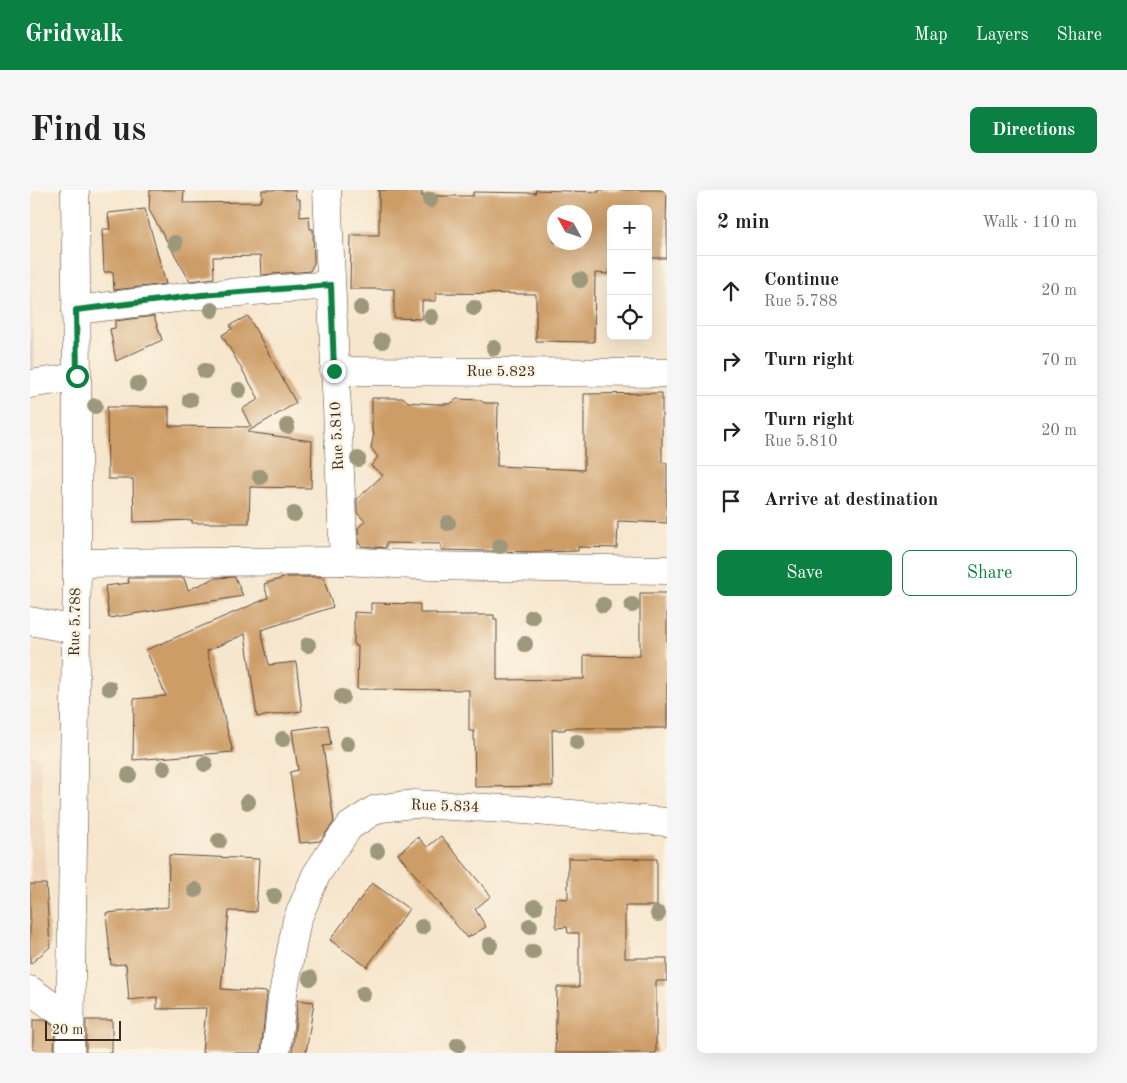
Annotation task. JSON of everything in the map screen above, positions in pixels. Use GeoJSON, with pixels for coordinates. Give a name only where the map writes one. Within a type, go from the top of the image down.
{"type":"FeatureCollection","features":[{"type":"Feature","properties":{"kind":"street","name":"Rue 5.788"},"geometry":{"type":"LineString","coordinates":[[70,1053],[77,563],[75,190]]}},
{"type":"Feature","properties":{"kind":"street","name":"Rue 5.810"},"geometry":{"type":"LineString","coordinates":[[327,190],[344,561]]}},
{"type":"Feature","properties":{"kind":"street"},"geometry":{"type":"LineString","coordinates":[[76,310],[202,295],[331,285]]}},
{"type":"Feature","properties":{"kind":"street","name":"Rue 5.823"},"geometry":{"type":"LineString","coordinates":[[334,371],[667,373]]}},
{"type":"Feature","properties":{"kind":"street"},"geometry":{"type":"LineString","coordinates":[[30,384],[77,376]]}},
{"type":"Feature","properties":{"kind":"street"},"geometry":{"type":"LineString","coordinates":[[77,563],[344,561],[431,566],[667,570]]}},
{"type":"Feature","properties":{"kind":"street"},"geometry":{"type":"LineString","coordinates":[[30,621],[76,630]]}},
{"type":"Feature","properties":{"kind":"street","name":"Rue 5.834"},"geometry":{"type":"LineString","coordinates":[[276,1053],[282,999],[298,920],[316,875],[350,826],[376,809],[414,804],[524,810],[667,822]]}},
{"type":"Feature","properties":{"kind":"street"},"geometry":{"type":"LineString","coordinates":[[30,990],[70,1019]]}},
{"type":"Feature","properties":{"kind":"shaded area"},"geometry":{"type":"Polygon","coordinates":[[[30,280],[34,368],[30,368],[30,280]]]}},
{"type":"Feature","properties":{"kind":"shaded area"},"geometry":{"type":"Polygon","coordinates":[[[30,754],[40,760],[50,947],[36,959],[30,955],[30,754]]]}},
{"type":"Feature","properties":{"kind":"building"},"geometry":{"type":"Polygon","coordinates":[[[150,190],[184,190],[183,203],[260,202],[262,200],[262,190],[295,190],[296,199],[300,199],[300,217],[309,216],[310,229],[313,229],[314,263],[310,271],[261,275],[260,256],[213,257],[214,278],[190,281],[149,210],[150,190]]]}},
{"type":"Feature","properties":{"kind":"building"},"geometry":{"type":"Polygon","coordinates":[[[379,190],[422,190],[422,196],[473,196],[473,192],[536,193],[535,190],[599,192],[599,190],[667,190],[667,258],[652,258],[652,205],[607,205],[607,274],[595,273],[594,342],[536,341],[536,294],[436,293],[436,301],[422,301],[422,319],[394,318],[394,289],[350,289],[351,235],[379,235],[379,190]]]}},
{"type":"Feature","properties":{"kind":"building"},"geometry":{"type":"Polygon","coordinates":[[[145,209],[166,284],[114,290],[113,272],[104,272],[102,229],[110,229],[108,213],[145,209]]]}},
{"type":"Feature","properties":{"kind":"building"},"geometry":{"type":"Polygon","coordinates":[[[154,316],[162,340],[116,361],[110,329],[115,328],[115,321],[154,316]]]}},
{"type":"Feature","properties":{"kind":"building"},"geometry":{"type":"Polygon","coordinates":[[[248,316],[296,403],[247,432],[312,441],[311,488],[250,487],[249,523],[192,523],[192,520],[134,522],[133,479],[108,479],[107,407],[169,407],[169,426],[251,427],[242,409],[259,399],[222,335],[232,329],[230,325],[248,316]]]}},
{"type":"Feature","properties":{"kind":"building"},"geometry":{"type":"Polygon","coordinates":[[[662,393],[662,463],[667,463],[667,523],[618,521],[617,548],[578,547],[578,551],[535,552],[441,550],[441,544],[386,543],[386,548],[362,546],[359,544],[358,528],[365,521],[357,513],[357,499],[383,475],[371,466],[378,457],[371,448],[374,433],[372,431],[372,398],[404,398],[408,402],[436,404],[450,404],[457,399],[498,403],[497,466],[584,470],[584,394],[662,393]]]}},
{"type":"Feature","properties":{"kind":"building"},"geometry":{"type":"Polygon","coordinates":[[[235,577],[243,596],[109,618],[105,586],[129,583],[128,578],[184,578],[188,590],[215,578],[235,577]]]}},
{"type":"Feature","properties":{"kind":"building"},"geometry":{"type":"Polygon","coordinates":[[[287,577],[323,577],[333,607],[261,630],[269,665],[296,662],[302,711],[257,717],[245,634],[207,651],[233,752],[133,760],[134,699],[166,696],[146,650],[268,598],[264,584],[287,577]]]}},
{"type":"Feature","properties":{"kind":"building"},"geometry":{"type":"Polygon","coordinates":[[[640,593],[667,593],[667,728],[565,728],[565,730],[552,730],[553,786],[475,787],[474,731],[469,731],[469,690],[357,689],[358,646],[354,646],[354,612],[371,613],[371,603],[420,604],[420,613],[436,613],[436,615],[494,615],[494,619],[497,619],[497,680],[584,679],[584,655],[640,656],[640,593]]]}},
{"type":"Feature","properties":{"kind":"building"},"geometry":{"type":"Polygon","coordinates":[[[328,725],[331,745],[323,746],[334,822],[320,841],[300,843],[290,772],[298,770],[292,730],[328,725]]]}},
{"type":"Feature","properties":{"kind":"building"},"geometry":{"type":"Polygon","coordinates":[[[441,836],[491,896],[475,909],[486,927],[467,938],[398,854],[418,837],[427,847],[441,836]]]}},
{"type":"Feature","properties":{"kind":"building"},"geometry":{"type":"Polygon","coordinates":[[[169,855],[259,859],[256,912],[229,911],[221,989],[267,992],[261,1053],[202,1053],[206,1008],[157,1009],[157,997],[129,1000],[126,964],[111,965],[106,913],[168,907],[169,855]]]}},
{"type":"Feature","properties":{"kind":"building"},"geometry":{"type":"Polygon","coordinates":[[[568,858],[657,859],[657,906],[625,906],[625,958],[667,958],[667,981],[656,981],[656,1053],[555,1053],[557,987],[579,987],[579,933],[568,933],[567,927],[556,928],[556,898],[568,899],[568,858]]]}},
{"type":"Feature","properties":{"kind":"building"},"geometry":{"type":"Polygon","coordinates":[[[372,883],[409,909],[367,967],[330,940],[372,883]]]}},
{"type":"Feature","properties":{"kind":"building"},"geometry":{"type":"Polygon","coordinates":[[[30,884],[46,884],[50,947],[30,964],[30,884]]]}},
{"type":"Feature","properties":{"kind":"building"},"geometry":{"type":"Polygon","coordinates":[[[298,1000],[314,1002],[306,1053],[292,1053],[298,1000]]]}},
{"type":"Feature","properties":{"kind":"building"},"geometry":{"type":"Polygon","coordinates":[[[33,1020],[45,1020],[55,1027],[54,1053],[33,1053],[33,1020]]]}},
{"type":"Feature","properties":{"kind":"building"},"geometry":{"type":"Polygon","coordinates":[[[86,1020],[112,1020],[112,1053],[86,1053],[86,1020]]]}},
{"type":"Feature","properties":{"kind":"route"},"geometry":{"type":"LineString","coordinates":[[77,376],[76,310],[202,295],[331,285],[334,371]]}}]}
